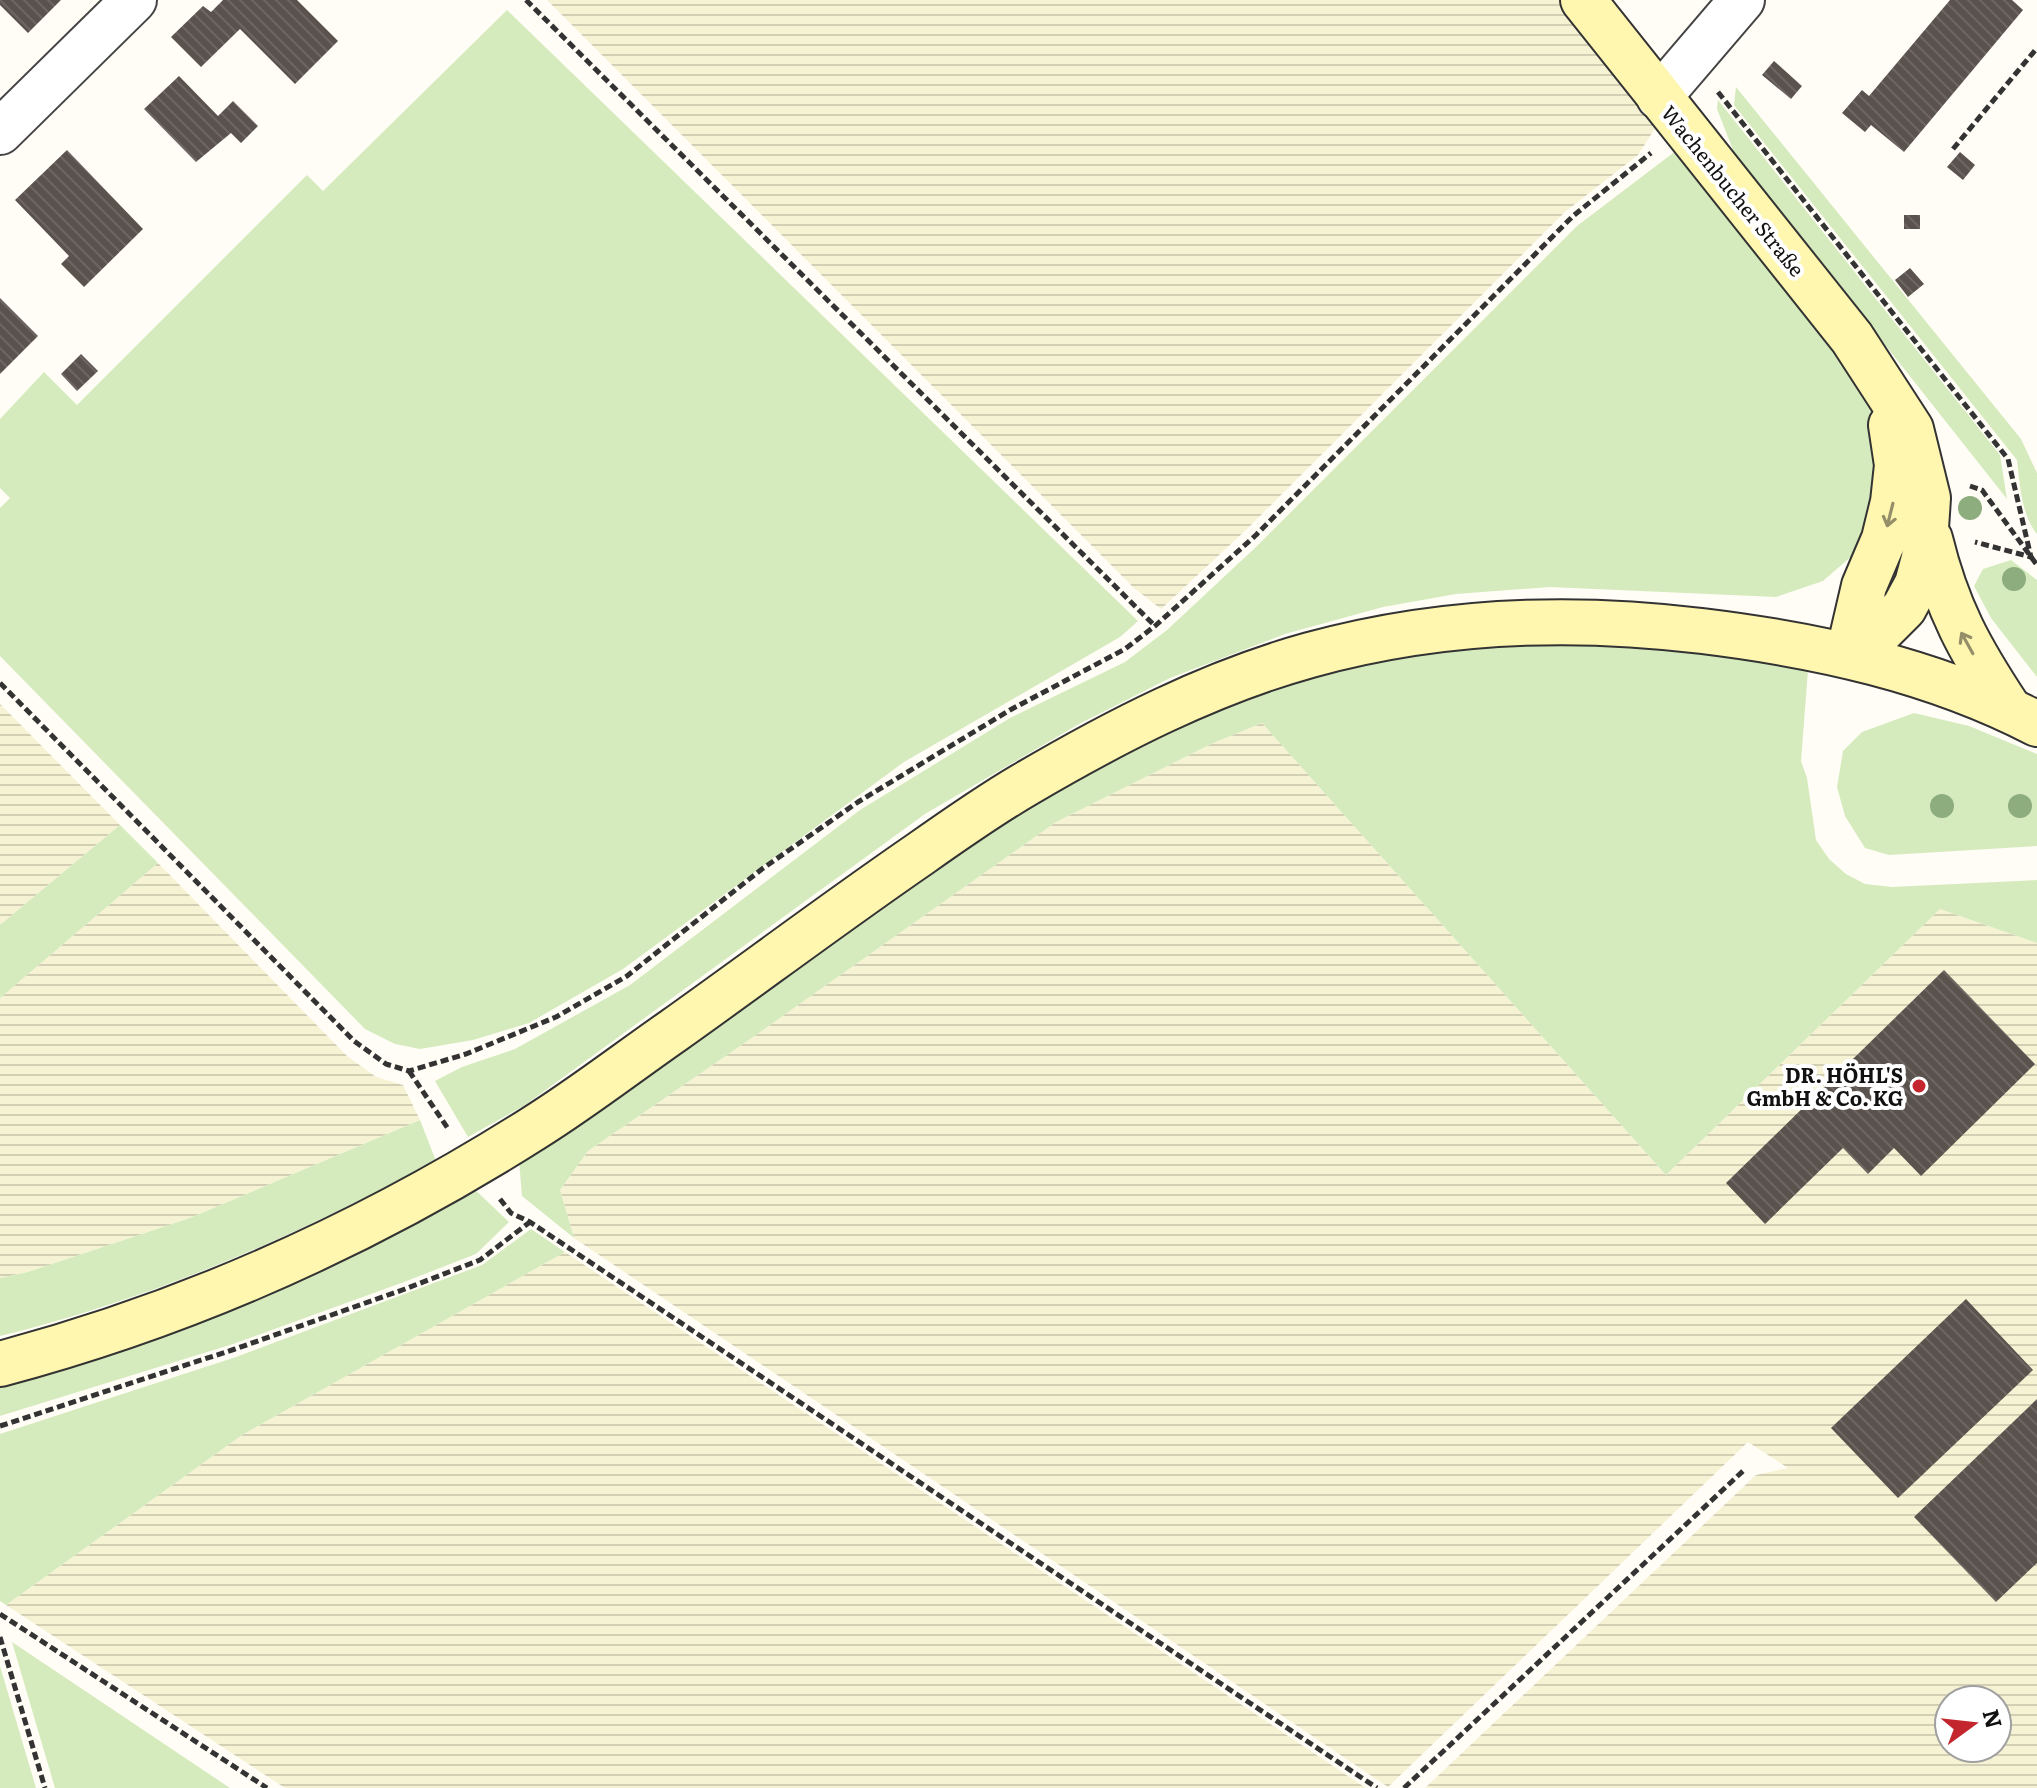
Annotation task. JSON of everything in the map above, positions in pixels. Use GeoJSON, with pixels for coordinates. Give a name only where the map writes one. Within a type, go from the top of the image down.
{"type":"FeatureCollection","features":[{"type":"Feature","properties":{"kind":"main road","name":"Wachenbucher Straße"},"geometry":{"type":"LineString","coordinates":[[1583,0],[1852,338],[1911,429],[1928,498],[1928,529],[1917,584],[1904,608],[1881,631],[1848,655]]}},
{"type":"Feature","properties":{"kind":"main road","name":"Wachenbucher Straße"},"geometry":{"type":"LineString","coordinates":[[1848,655],[1864,586],[1884,539],[1893,502],[1897,465],[1881,383]]}},
{"type":"Feature","properties":{"kind":"main road"},"geometry":{"type":"LineString","coordinates":[[1928,529],[1939,578],[1963,636],[2023,716]]}},
{"type":"Feature","properties":{"kind":"main road"},"geometry":{"type":"LineString","coordinates":[[0,1364],[68,1346],[158,1316],[274,1270],[472,1166],[538,1126],[875,885],[1019,788],[1127,728],[1231,682],[1333,650],[1430,631],[1498,624],[1581,622],[1663,626],[1759,638],[1848,655],[1915,674],[2023,716]]}},
{"type":"Feature","properties":{"kind":"street"},"geometry":{"type":"LineString","coordinates":[[0,132],[134,0]]}},
{"type":"Feature","properties":{"kind":"street"},"geometry":{"type":"LineString","coordinates":[[1671,112],[1742,0]]}},
{"type":"Feature","properties":{"kind":"path"},"geometry":{"type":"LineString","coordinates":[[526,0],[1155,626]]}},
{"type":"Feature","properties":{"kind":"path"},"geometry":{"type":"LineString","coordinates":[[1953,149],[2037,48]]}},
{"type":"Feature","properties":{"kind":"path"},"geometry":{"type":"LineString","coordinates":[[0,683],[354,1041],[386,1064],[409,1071],[523,1032],[615,983],[762,869],[858,802],[985,724],[1125,649],[1256,535],[1573,216],[1671,112]]}},
{"type":"Feature","properties":{"kind":"path"},"geometry":{"type":"LineString","coordinates":[[1922,467],[1982,490],[2037,565]]}},
{"type":"Feature","properties":{"kind":"path"},"geometry":{"type":"LineString","coordinates":[[409,1071],[472,1166],[511,1213],[530,1222],[1377,1788]]}},
{"type":"Feature","properties":{"kind":"path"},"geometry":{"type":"LineString","coordinates":[[0,1426],[405,1289],[480,1260],[530,1222]]}},
{"type":"Feature","properties":{"kind":"path"},"geometry":{"type":"LineString","coordinates":[[1404,1788],[1743,1471]]}},
{"type":"Feature","properties":{"kind":"path"},"geometry":{"type":"LineString","coordinates":[[0,1614],[267,1788]]}},
{"type":"Feature","properties":{"kind":"path"},"geometry":{"type":"LineString","coordinates":[[0,1637],[45,1788]]}},
{"type":"Feature","properties":{"kind":"shaded area"},"geometry":{"type":"Polygon","coordinates":[[[547,0],[1561,0],[1659,122],[1638,155],[1566,211],[1247,529],[1161,609],[1134,588],[547,0]]]}},
{"type":"Feature","properties":{"kind":"shaded area"},"geometry":{"type":"Polygon","coordinates":[[[0,704],[120,825],[0,925],[0,704]]]}},
{"type":"Feature","properties":{"kind":"shaded area"},"geometry":{"type":"Polygon","coordinates":[[[1262,723],[1666,1175],[1940,909],[2037,943],[2037,1788],[1425,1788],[1756,1475],[1788,1468],[1748,1442],[1388,1787],[574,1238],[560,1190],[588,1151],[1056,822],[1211,744],[1262,723]]]}},
{"type":"Feature","properties":{"kind":"shaded area"},"geometry":{"type":"Polygon","coordinates":[[[158,863],[347,1056],[376,1077],[403,1085],[420,1120],[190,1218],[28,1272],[0,1278],[0,998],[158,863]]]}},
{"type":"Feature","properties":{"kind":"shaded area"},"geometry":{"type":"Polygon","coordinates":[[[565,1252],[1366,1788],[285,1788],[6,1605],[242,1435],[565,1252]]]}},
{"type":"Feature","properties":{"kind":"green space"},"geometry":{"type":"Polygon","coordinates":[[[507,10],[1138,621],[1120,637],[904,762],[623,969],[529,1023],[473,1040],[420,1049],[395,1044],[365,1029],[0,656],[0,508],[10,498],[0,488],[0,419],[44,372],[77,405],[307,175],[323,191],[507,10]]]}},
{"type":"Feature","properties":{"kind":"green space"},"geometry":{"type":"Polygon","coordinates":[[[1736,87],[2021,439],[2037,473],[2037,534],[2024,508],[2017,460],[1734,105],[1736,87]]]}},
{"type":"Feature","properties":{"kind":"green space"},"geometry":{"type":"Polygon","coordinates":[[[1718,100],[2000,455],[2007,499],[1735,155],[1717,109],[1718,100]]]}},
{"type":"Feature","properties":{"kind":"green space"},"geometry":{"type":"Polygon","coordinates":[[[1677,150],[1866,387],[1881,461],[1875,509],[1854,554],[1823,581],[1776,597],[1550,587],[1456,594],[1383,607],[1285,634],[1170,678],[1079,724],[925,814],[525,1105],[468,1137],[435,1081],[462,1067],[515,1049],[630,985],[860,810],[1010,718],[1125,662],[1167,630],[1256,547],[1577,226],[1677,150]]]}},
{"type":"Feature","properties":{"kind":"green space"},"geometry":{"type":"Polygon","coordinates":[[[2011,560],[2037,580],[2037,677],[1991,618],[1974,586],[1983,569],[2011,560]]]}},
{"type":"Feature","properties":{"kind":"green space"},"geometry":{"type":"Polygon","coordinates":[[[1555,641],[1686,651],[1808,670],[1801,761],[1807,778],[1816,840],[1829,859],[1846,874],[1865,884],[1892,887],[2037,880],[2037,943],[1940,909],[1666,1175],[1262,723],[1211,744],[1056,822],[588,1151],[560,1190],[574,1238],[522,1196],[519,1160],[944,859],[1136,742],[1280,683],[1392,655],[1555,641]]]}},
{"type":"Feature","properties":{"kind":"green space"},"geometry":{"type":"Polygon","coordinates":[[[1914,713],[1969,726],[2037,754],[2037,846],[1889,855],[1865,848],[1845,816],[1837,787],[1843,751],[1862,732],[1914,713]]]}},
{"type":"Feature","properties":{"kind":"green space"},"geometry":{"type":"Polygon","coordinates":[[[120,825],[158,863],[0,998],[0,925],[120,825]]]}},
{"type":"Feature","properties":{"kind":"green space"},"geometry":{"type":"Polygon","coordinates":[[[420,1120],[436,1161],[384,1188],[277,1239],[168,1284],[57,1321],[0,1336],[0,1278],[28,1272],[190,1218],[420,1120]]]}},
{"type":"Feature","properties":{"kind":"green space"},"geometry":{"type":"Polygon","coordinates":[[[471,1186],[509,1222],[476,1254],[233,1344],[0,1416],[0,1381],[185,1329],[471,1186]]]}},
{"type":"Feature","properties":{"kind":"green space"},"geometry":{"type":"Polygon","coordinates":[[[531,1229],[565,1252],[242,1435],[6,1605],[0,1601],[0,1434],[236,1357],[482,1265],[531,1229]]]}},
{"type":"Feature","properties":{"kind":"green space"},"geometry":{"type":"Polygon","coordinates":[[[12,1642],[230,1788],[55,1788],[12,1642]]]}},
{"type":"Feature","properties":{"kind":"green space"},"geometry":{"type":"Polygon","coordinates":[[[0,1666],[36,1788],[0,1788],[0,1666]]]}},
{"type":"Feature","properties":{"kind":"building"},"geometry":{"type":"Polygon","coordinates":[[[0,0],[61,0],[28,33],[0,5],[0,0]]]}},
{"type":"Feature","properties":{"kind":"building"},"geometry":{"type":"Polygon","coordinates":[[[223,0],[297,0],[338,41],[295,84],[240,29],[201,67],[171,37],[203,6],[211,12],[223,0]]]}},
{"type":"Feature","properties":{"kind":"building"},"geometry":{"type":"Polygon","coordinates":[[[1950,0],[2012,0],[2023,10],[1904,152],[1871,125],[1865,132],[1842,113],[1862,90],[1869,96],[1950,0]]]}},
{"type":"Feature","properties":{"kind":"building"},"geometry":{"type":"Polygon","coordinates":[[[1774,61],[1802,86],[1791,99],[1762,75],[1774,61]]]}},
{"type":"Feature","properties":{"kind":"building"},"geometry":{"type":"Polygon","coordinates":[[[179,76],[218,116],[233,101],[258,126],[241,143],[231,133],[196,162],[144,109],[179,76]]]}},
{"type":"Feature","properties":{"kind":"building"},"geometry":{"type":"Polygon","coordinates":[[[67,150],[143,229],[84,287],[61,264],[69,256],[15,200],[67,150]]]}},
{"type":"Feature","properties":{"kind":"building"},"geometry":{"type":"Polygon","coordinates":[[[1960,152],[1975,165],[1963,180],[1947,167],[1960,152]]]}},
{"type":"Feature","properties":{"kind":"building"},"geometry":{"type":"Polygon","coordinates":[[[1904,215],[1920,215],[1920,229],[1904,229],[1904,215]]]}},
{"type":"Feature","properties":{"kind":"building"},"geometry":{"type":"Polygon","coordinates":[[[1910,268],[1924,284],[1908,297],[1895,280],[1910,268]]]}},
{"type":"Feature","properties":{"kind":"building"},"geometry":{"type":"Polygon","coordinates":[[[0,298],[38,336],[0,374],[0,298]]]}},
{"type":"Feature","properties":{"kind":"building"},"geometry":{"type":"Polygon","coordinates":[[[81,354],[98,371],[77,391],[61,374],[81,354]]]}},
{"type":"Feature","properties":{"kind":"building","name":"DR. HÖHL'S GmbH & Co. KG"},"geometry":{"type":"Polygon","coordinates":[[[1944,970],[2035,1064],[1921,1176],[1894,1148],[1868,1174],[1843,1148],[1765,1224],[1726,1183],[1944,970]]]}},
{"type":"Feature","properties":{"kind":"building"},"geometry":{"type":"Polygon","coordinates":[[[1966,1299],[2033,1370],[1898,1498],[1831,1428],[1966,1299]]]}},
{"type":"Feature","properties":{"kind":"building"},"geometry":{"type":"Polygon","coordinates":[[[2037,1399],[2037,1563],[1996,1602],[1914,1517],[2037,1399]]]}},
{"type":"Feature","properties":{"kind":"place","name":"DR. HÖHL'S GmbH & Co. KG"},"geometry":{"type":"Point","coordinates":[1919,1086]}}]}
